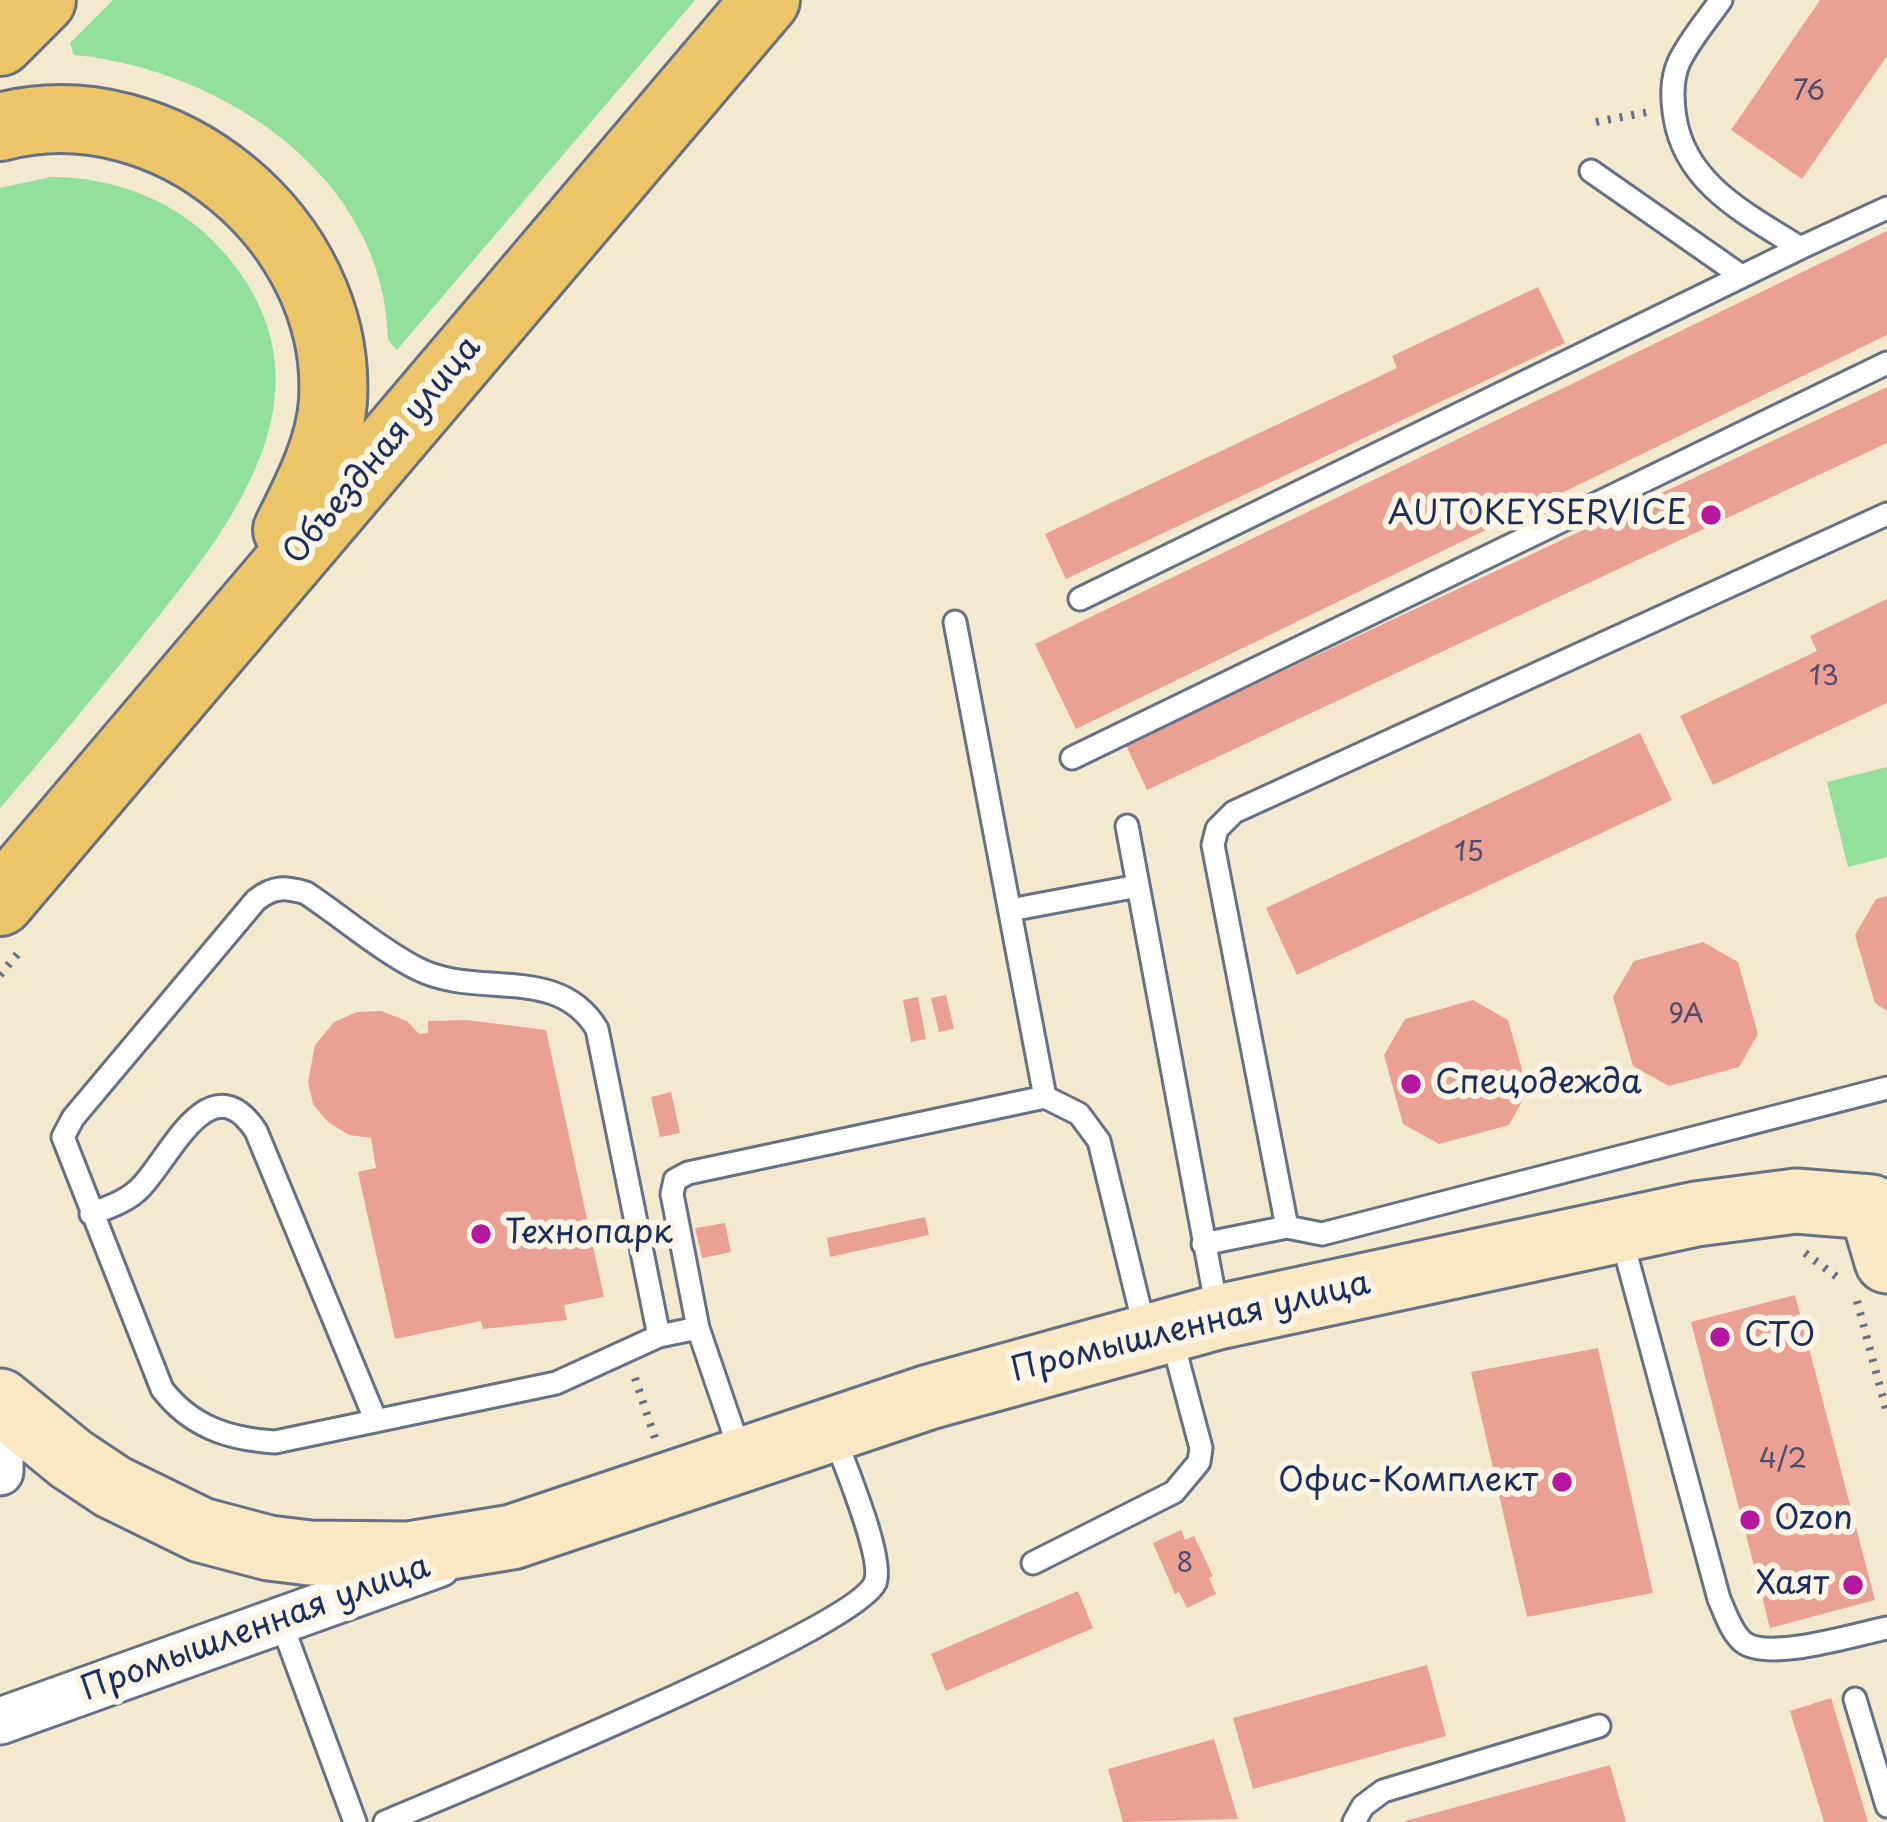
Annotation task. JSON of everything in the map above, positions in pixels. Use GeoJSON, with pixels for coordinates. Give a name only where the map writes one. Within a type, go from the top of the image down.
{"type":"FeatureCollection","features":[{"type":"Feature","properties":{"kind":"highway"},"geometry":{"type":"LineString","coordinates":[[0,42],[42,0]]}},
{"type":"Feature","properties":{"kind":"highway","name":"Объездная улица"},"geometry":{"type":"LineString","coordinates":[[0,902],[766,0]]}},
{"type":"Feature","properties":{"kind":"highway"},"geometry":{"type":"LineString","coordinates":[[0,127],[52,119],[103,124],[148,136],[202,162],[241,188],[274,221],[311,283],[323,316],[333,402],[313,478],[287,531],[186,683]]}},
{"type":"Feature","properties":{"kind":"main road","name":"Промышленная улица"},"geometry":{"type":"LineString","coordinates":[[0,1401],[113,1487],[232,1539],[269,1548],[355,1556],[408,1554],[512,1537],[832,1429],[1178,1327],[1619,1229],[1765,1204],[1796,1201],[1882,1224]]}},
{"type":"Feature","properties":{"kind":"street"},"geometry":{"type":"LineString","coordinates":[[0,1439],[0,1472]]}},
{"type":"Feature","properties":{"kind":"street","name":"Промышленная улица"},"geometry":{"type":"LineString","coordinates":[[0,1721],[512,1537]]}},
{"type":"Feature","properties":{"kind":"lane"},"geometry":{"type":"LineString","coordinates":[[1721,0],[1679,62],[1672,84],[1679,142],[1697,171],[1741,210],[1800,248]]}},
{"type":"Feature","properties":{"kind":"lane"},"geometry":{"type":"LineString","coordinates":[[1592,171],[1740,275]]}},
{"type":"Feature","properties":{"kind":"lane"},"geometry":{"type":"LineString","coordinates":[[1080,599],[1740,275],[1887,208]]}},
{"type":"Feature","properties":{"kind":"lane"},"geometry":{"type":"LineString","coordinates":[[1072,758],[1887,363]]}},
{"type":"Feature","properties":{"kind":"lane"},"geometry":{"type":"LineString","coordinates":[[1287,1227],[1214,845],[1217,829],[1234,812],[1887,514]]}},
{"type":"Feature","properties":{"kind":"lane"},"geometry":{"type":"LineString","coordinates":[[955,622],[1045,1097]]}},
{"type":"Feature","properties":{"kind":"lane"},"geometry":{"type":"LineString","coordinates":[[1127,826],[1203,1244],[1178,1327]]}},
{"type":"Feature","properties":{"kind":"lane"},"geometry":{"type":"LineString","coordinates":[[1010,910],[1138,886]]}},
{"type":"Feature","properties":{"kind":"lane"},"geometry":{"type":"LineString","coordinates":[[659,1336],[597,1029],[584,1008],[540,988],[467,983],[416,968],[306,893],[286,887],[268,890],[256,900],[73,1118],[63,1137],[162,1389],[178,1410],[238,1439],[275,1442],[556,1383],[659,1336],[698,1328]]}},
{"type":"Feature","properties":{"kind":"lane"},"geometry":{"type":"LineString","coordinates":[[1203,1244],[1287,1227],[1322,1234],[1887,1088]]}},
{"type":"Feature","properties":{"kind":"lane"},"geometry":{"type":"LineString","coordinates":[[743,1459],[698,1328],[672,1194],[675,1180],[728,1163],[1045,1097],[1079,1114],[1099,1142],[1178,1327],[1201,1448],[1199,1462],[1174,1492],[1033,1563]]}},
{"type":"Feature","properties":{"kind":"lane"},"geometry":{"type":"LineString","coordinates":[[91,1214],[140,1189],[195,1117],[231,1106],[246,1116],[376,1421]]}},
{"type":"Feature","properties":{"kind":"lane"},"geometry":{"type":"LineString","coordinates":[[1619,1229],[1719,1599],[1742,1641],[1758,1649],[1783,1649],[1887,1628]]}},
{"type":"Feature","properties":{"kind":"lane"},"geometry":{"type":"LineString","coordinates":[[385,1822],[772,1650],[860,1600],[873,1588],[877,1562],[832,1429]]}},
{"type":"Feature","properties":{"kind":"lane"},"geometry":{"type":"LineString","coordinates":[[280,1622],[355,1822]]}},
{"type":"Feature","properties":{"kind":"lane"},"geometry":{"type":"LineString","coordinates":[[1855,1699],[1887,1805]]}},
{"type":"Feature","properties":{"kind":"lane"},"geometry":{"type":"LineString","coordinates":[[1354,1822],[1363,1806],[1383,1791],[1599,1726]]}},
{"type":"Feature","properties":{"kind":"path"},"geometry":{"type":"LineString","coordinates":[[1596,122],[1673,107]]}},
{"type":"Feature","properties":{"kind":"path"},"geometry":{"type":"LineString","coordinates":[[1795,1250],[1829,1268],[1857,1301],[1887,1413]]}},
{"type":"Feature","properties":{"kind":"path"},"geometry":{"type":"LineString","coordinates":[[626,1350],[671,1484]]}},
{"type":"Feature","properties":{"kind":"green space"},"geometry":{"type":"Polygon","coordinates":[[[113,0],[695,0],[397,350],[388,340],[380,282],[359,229],[327,182],[286,142],[238,108],[185,83],[130,65],[74,55],[70,43],[113,0]]]}},
{"type":"Feature","properties":{"kind":"green space"},"geometry":{"type":"Polygon","coordinates":[[[51,177],[125,188],[170,208],[210,237],[260,307],[274,358],[273,408],[260,458],[207,552],[0,808],[0,188],[51,177]]]}},
{"type":"Feature","properties":{"kind":"green space"},"geometry":{"type":"Polygon","coordinates":[[[1887,767],[1887,857],[1848,867],[1827,782],[1887,767]]]}},
{"type":"Feature","properties":{"kind":"building"},"geometry":{"type":"Polygon","coordinates":[[[1820,0],[1887,0],[1887,56],[1802,179],[1731,130],[1820,0]]]}},
{"type":"Feature","properties":{"kind":"building"},"geometry":{"type":"Polygon","coordinates":[[[1887,231],[1887,335],[1076,729],[1035,644],[1887,231]]]}},
{"type":"Feature","properties":{"kind":"building"},"geometry":{"type":"Polygon","coordinates":[[[1538,287],[1565,343],[1066,579],[1045,534],[1397,368],[1392,356],[1538,287]]]}},
{"type":"Feature","properties":{"kind":"building"},"geometry":{"type":"Polygon","coordinates":[[[1887,387],[1887,443],[1147,790],[1126,745],[1887,387]]]}},
{"type":"Feature","properties":{"kind":"building"},"geometry":{"type":"Polygon","coordinates":[[[1887,599],[1887,703],[1713,785],[1680,716],[1817,651],[1810,636],[1887,599]]]}},
{"type":"Feature","properties":{"kind":"building"},"geometry":{"type":"Polygon","coordinates":[[[1640,733],[1672,800],[1297,975],[1266,908],[1640,733]]]}},
{"type":"Feature","properties":{"kind":"building"},"geometry":{"type":"Polygon","coordinates":[[[1887,896],[1887,1011],[1875,1003],[1855,935],[1876,899],[1887,896]]]}},
{"type":"Feature","properties":{"kind":"building"},"geometry":{"type":"Polygon","coordinates":[[[1703,942],[1738,962],[1758,1034],[1739,1067],[1669,1086],[1633,1066],[1613,997],[1634,961],[1703,942]]]}},
{"type":"Feature","properties":{"kind":"building"},"geometry":{"type":"Polygon","coordinates":[[[946,995],[954,1029],[939,1032],[931,998],[946,995]]]}},
{"type":"Feature","properties":{"kind":"building"},"geometry":{"type":"Polygon","coordinates":[[[918,997],[926,1039],[911,1042],[903,1000],[918,997]]]}},
{"type":"Feature","properties":{"kind":"building"},"geometry":{"type":"Polygon","coordinates":[[[1473,1000],[1508,1020],[1528,1091],[1509,1125],[1439,1144],[1403,1124],[1384,1055],[1405,1019],[1473,1000]]]}},
{"type":"Feature","properties":{"kind":"building","name":"Технопарк"},"geometry":{"type":"Polygon","coordinates":[[[381,1011],[407,1021],[419,1034],[428,1033],[428,1021],[466,1020],[546,1030],[604,1297],[564,1305],[567,1320],[483,1329],[481,1321],[395,1339],[358,1172],[376,1168],[371,1138],[349,1135],[328,1122],[313,1104],[308,1082],[315,1045],[334,1022],[357,1012],[381,1011]]]}},
{"type":"Feature","properties":{"kind":"building"},"geometry":{"type":"Polygon","coordinates":[[[671,1092],[680,1133],[660,1137],[651,1097],[671,1092]]]}},
{"type":"Feature","properties":{"kind":"building"},"geometry":{"type":"Polygon","coordinates":[[[925,1217],[929,1235],[830,1257],[827,1238],[925,1217]]]}},
{"type":"Feature","properties":{"kind":"building"},"geometry":{"type":"Polygon","coordinates":[[[725,1223],[731,1252],[702,1258],[695,1228],[725,1223]]]}},
{"type":"Feature","properties":{"kind":"building"},"geometry":{"type":"Polygon","coordinates":[[[1795,1295],[1875,1600],[1770,1628],[1691,1322],[1795,1295]]]}},
{"type":"Feature","properties":{"kind":"building","name":"Офис-Комплект"},"geometry":{"type":"Polygon","coordinates":[[[1598,1348],[1653,1593],[1527,1617],[1471,1372],[1598,1348]]]}},
{"type":"Feature","properties":{"kind":"building"},"geometry":{"type":"Polygon","coordinates":[[[1181,1530],[1185,1540],[1194,1536],[1216,1594],[1187,1608],[1179,1592],[1175,1594],[1153,1543],[1181,1530]]]}},
{"type":"Feature","properties":{"kind":"building"},"geometry":{"type":"Polygon","coordinates":[[[1078,1591],[1093,1628],[946,1691],[931,1654],[1078,1591]]]}},
{"type":"Feature","properties":{"kind":"building"},"geometry":{"type":"Polygon","coordinates":[[[1427,1665],[1446,1736],[1253,1789],[1233,1718],[1427,1665]]]}},
{"type":"Feature","properties":{"kind":"building"},"geometry":{"type":"Polygon","coordinates":[[[1831,1698],[1868,1822],[1824,1822],[1790,1711],[1831,1698]]]}},
{"type":"Feature","properties":{"kind":"building"},"geometry":{"type":"Polygon","coordinates":[[[1214,1739],[1238,1819],[1123,1822],[1108,1769],[1214,1739]]]}},
{"type":"Feature","properties":{"kind":"building"},"geometry":{"type":"Polygon","coordinates":[[[1610,1765],[1626,1822],[1405,1822],[1405,1821],[1610,1765]]]}},
{"type":"Feature","properties":{"kind":"place","name":"AUTOKEYSERVICE"},"geometry":{"type":"Point","coordinates":[1711,515]}},
{"type":"Feature","properties":{"kind":"place","name":"Спецодежда"},"geometry":{"type":"Point","coordinates":[1411,1084]}},
{"type":"Feature","properties":{"kind":"place","name":"Технопарк"},"geometry":{"type":"Point","coordinates":[481,1234]}},
{"type":"Feature","properties":{"kind":"place","name":"СТО"},"geometry":{"type":"Point","coordinates":[1720,1337]}},
{"type":"Feature","properties":{"kind":"place","name":"Офис-Комплект"},"geometry":{"type":"Point","coordinates":[1562,1482]}},
{"type":"Feature","properties":{"kind":"place","name":"Ozon"},"geometry":{"type":"Point","coordinates":[1750,1520]}},
{"type":"Feature","properties":{"kind":"place","name":"Хаят"},"geometry":{"type":"Point","coordinates":[1853,1585]}}]}
